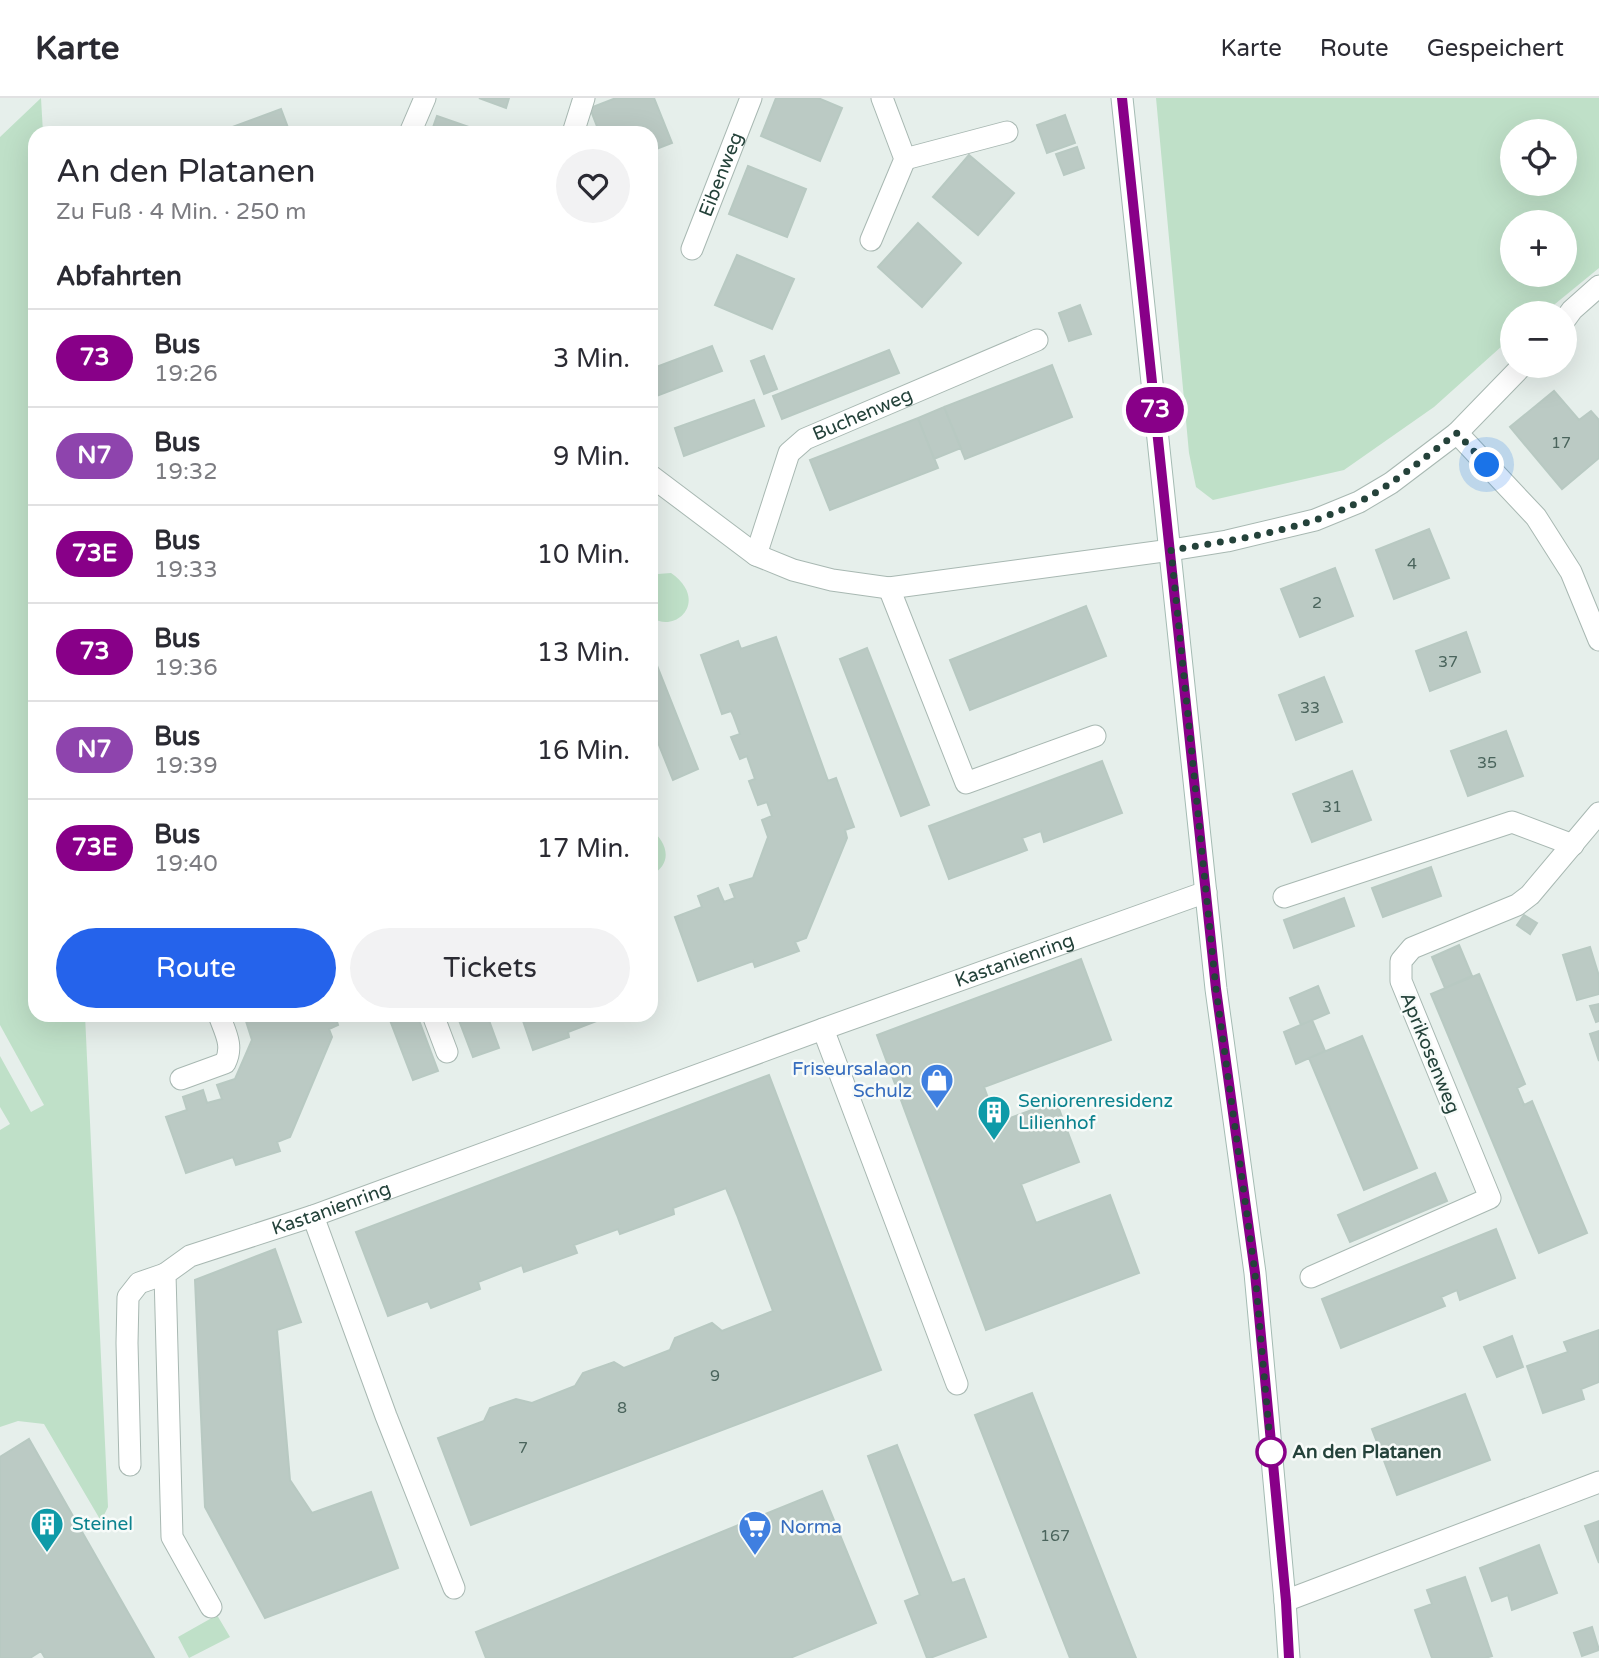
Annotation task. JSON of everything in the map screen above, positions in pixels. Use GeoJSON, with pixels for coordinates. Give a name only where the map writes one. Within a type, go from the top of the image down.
{"type":"FeatureCollection","features":[{"type":"Feature","properties":{"kind":"street"},"geometry":{"type":"LineString","coordinates":[[413,126],[425,98]]}},
{"type":"Feature","properties":{"kind":"street"},"geometry":{"type":"LineString","coordinates":[[575,126],[584,98]]}},
{"type":"Feature","properties":{"kind":"street","name":"Eibenweg"},"geometry":{"type":"LineString","coordinates":[[692,249],[751,98]]}},
{"type":"Feature","properties":{"kind":"street"},"geometry":{"type":"LineString","coordinates":[[871,240],[905,159],[882,98]]}},
{"type":"Feature","properties":{"kind":"street"},"geometry":{"type":"LineString","coordinates":[[1122,98],[1216,989],[1255,1273],[1289,1658]]}},
{"type":"Feature","properties":{"kind":"street"},"geometry":{"type":"LineString","coordinates":[[905,159],[1007,132]]}},
{"type":"Feature","properties":{"kind":"street"},"geometry":{"type":"LineString","coordinates":[[1577,306],[1599,286]]}},
{"type":"Feature","properties":{"kind":"street","name":"Buchenweg"},"geometry":{"type":"LineString","coordinates":[[756,555],[789,453],[805,439],[1037,340]]}},
{"type":"Feature","properties":{"kind":"street"},"geometry":{"type":"LineString","coordinates":[[658,481],[756,555],[793,570],[832,580],[889,588],[1171,550],[1262,534],[1315,520],[1359,502],[1391,483],[1457,433],[1510,378]]}},
{"type":"Feature","properties":{"kind":"street"},"geometry":{"type":"LineString","coordinates":[[1457,433],[1536,517],[1572,572],[1599,640]]}},
{"type":"Feature","properties":{"kind":"street"},"geometry":{"type":"LineString","coordinates":[[889,588],[966,783],[1095,736]]}},
{"type":"Feature","properties":{"kind":"street","name":"Aprikosenweg"},"geometry":{"type":"LineString","coordinates":[[1311,1277],[1490,1198],[1401,981],[1401,961],[1412,948],[1517,905],[1530,895],[1599,813]]}},
{"type":"Feature","properties":{"kind":"street"},"geometry":{"type":"LineString","coordinates":[[1284,897],[1512,822],[1573,845]]}},
{"type":"Feature","properties":{"kind":"street","name":"Kastanienring"},"geometry":{"type":"LineString","coordinates":[[130,1465],[128,1297],[139,1283],[165,1274],[190,1256],[313,1216],[1206,892]]}},
{"type":"Feature","properties":{"kind":"street"},"geometry":{"type":"LineString","coordinates":[[181,1079],[225,1063],[230,1054],[230,1046],[221,1022]]}},
{"type":"Feature","properties":{"kind":"street"},"geometry":{"type":"LineString","coordinates":[[436,1022],[447,1052]]}},
{"type":"Feature","properties":{"kind":"street"},"geometry":{"type":"LineString","coordinates":[[823,1029],[957,1384]]}},
{"type":"Feature","properties":{"kind":"street"},"geometry":{"type":"LineString","coordinates":[[313,1216],[386,1416],[454,1588]]}},
{"type":"Feature","properties":{"kind":"street"},"geometry":{"type":"LineString","coordinates":[[165,1274],[172,1537],[211,1607]]}},
{"type":"Feature","properties":{"kind":"street"},"geometry":{"type":"LineString","coordinates":[[1286,1601],[1599,1482]]}},
{"type":"Feature","properties":{"kind":"green space"},"geometry":{"type":"Polygon","coordinates":[[[41,98],[43,126],[28,126],[28,1022],[85,1022],[108,1507],[101,1521],[44,1424],[18,1421],[0,1427],[0,1130],[10,1124],[0,1107],[0,1056],[31,1112],[44,1105],[0,1025],[0,137],[41,98]]]}},
{"type":"Feature","properties":{"kind":"green space"},"geometry":{"type":"Polygon","coordinates":[[[1156,98],[1599,98],[1599,268],[1577,286],[1577,210],[1500,210],[1500,287],[1576,287],[1559,301],[1500,301],[1500,348],[1434,407],[1344,470],[1213,500],[1196,487],[1189,453],[1156,98]]]}},
{"type":"Feature","properties":{"kind":"green space"},"geometry":{"type":"Polygon","coordinates":[[[671,573],[682,583],[688,594],[685,612],[670,622],[658,620],[658,574],[671,573]]]}},
{"type":"Feature","properties":{"kind":"green space"},"geometry":{"type":"Polygon","coordinates":[[[658,836],[666,853],[663,865],[658,871],[658,836]]]}},
{"type":"Feature","properties":{"kind":"green space"},"geometry":{"type":"Polygon","coordinates":[[[217,1615],[230,1637],[189,1658],[178,1637],[217,1615]]]}},
{"type":"Feature","properties":{"kind":"building"},"geometry":{"type":"Polygon","coordinates":[[[479,98],[509,98],[506,108],[479,98]]]}},
{"type":"Feature","properties":{"kind":"building"},"geometry":{"type":"Polygon","coordinates":[[[616,98],[654,98],[672,143],[658,148],[658,126],[597,126],[590,108],[616,98]]]}},
{"type":"Feature","properties":{"kind":"building"},"geometry":{"type":"Polygon","coordinates":[[[776,98],[818,98],[842,108],[820,161],[761,136],[776,98]]]}},
{"type":"Feature","properties":{"kind":"building"},"geometry":{"type":"Polygon","coordinates":[[[281,109],[287,126],[235,126],[281,109]]]}},
{"type":"Feature","properties":{"kind":"building"},"geometry":{"type":"Polygon","coordinates":[[[1065,115],[1075,143],[1047,153],[1037,125],[1065,115]]]}},
{"type":"Feature","properties":{"kind":"building"},"geometry":{"type":"Polygon","coordinates":[[[437,116],[466,126],[433,126],[437,116]]]}},
{"type":"Feature","properties":{"kind":"building"},"geometry":{"type":"Polygon","coordinates":[[[1077,147],[1084,168],[1064,175],[1056,154],[1077,147]]]}},
{"type":"Feature","properties":{"kind":"building"},"geometry":{"type":"Polygon","coordinates":[[[969,155],[1014,193],[978,235],[933,197],[969,155]]]}},
{"type":"Feature","properties":{"kind":"building"},"geometry":{"type":"Polygon","coordinates":[[[748,166],[806,189],[787,237],[729,214],[748,166]]]}},
{"type":"Feature","properties":{"kind":"building"},"geometry":{"type":"Polygon","coordinates":[[[918,223],[961,263],[922,307],[878,267],[918,223]]]}},
{"type":"Feature","properties":{"kind":"building"},"geometry":{"type":"Polygon","coordinates":[[[737,255],[794,279],[772,329],[715,305],[737,255]]]}},
{"type":"Feature","properties":{"kind":"building"},"geometry":{"type":"Polygon","coordinates":[[[1080,305],[1091,334],[1069,341],[1059,313],[1080,305]]]}},
{"type":"Feature","properties":{"kind":"building"},"geometry":{"type":"Polygon","coordinates":[[[712,346],[722,371],[658,395],[658,366],[712,346]]]}},
{"type":"Feature","properties":{"kind":"building"},"geometry":{"type":"Polygon","coordinates":[[[889,350],[899,373],[782,419],[773,396],[889,350]]]}},
{"type":"Feature","properties":{"kind":"building"},"geometry":{"type":"Polygon","coordinates":[[[764,356],[777,389],[764,394],[751,361],[764,356]]]}},
{"type":"Feature","properties":{"kind":"building"},"geometry":{"type":"Polygon","coordinates":[[[1052,365],[1072,417],[965,459],[944,407],[1052,365]]]}},
{"type":"Feature","properties":{"kind":"building"},"geometry":{"type":"Polygon","coordinates":[[[1554,391],[1579,420],[1591,411],[1599,420],[1599,458],[1562,489],[1510,427],[1554,391]]]}},
{"type":"Feature","properties":{"kind":"building"},"geometry":{"type":"Polygon","coordinates":[[[754,400],[764,426],[684,456],[675,428],[754,400]]]}},
{"type":"Feature","properties":{"kind":"building"},"geometry":{"type":"Polygon","coordinates":[[[944,407],[961,448],[934,459],[918,418],[944,407]]]}},
{"type":"Feature","properties":{"kind":"building"},"geometry":{"type":"Polygon","coordinates":[[[918,418],[938,468],[830,510],[810,460],[918,418]]]}},
{"type":"Feature","properties":{"kind":"building"},"geometry":{"type":"Polygon","coordinates":[[[1429,529],[1449,578],[1394,599],[1376,550],[1429,529]]]}},
{"type":"Feature","properties":{"kind":"building"},"geometry":{"type":"Polygon","coordinates":[[[1335,568],[1353,616],[1300,637],[1281,589],[1335,568]]]}},
{"type":"Feature","properties":{"kind":"building"},"geometry":{"type":"Polygon","coordinates":[[[1086,606],[1106,656],[970,710],[950,660],[1086,606]]]}},
{"type":"Feature","properties":{"kind":"building"},"geometry":{"type":"Polygon","coordinates":[[[1466,632],[1480,672],[1430,691],[1416,651],[1466,632]]]}},
{"type":"Feature","properties":{"kind":"building"},"geometry":{"type":"Polygon","coordinates":[[[776,637],[828,781],[836,778],[854,827],[845,830],[847,838],[806,938],[795,942],[799,951],[755,967],[753,961],[698,981],[675,917],[702,907],[698,896],[718,888],[724,902],[735,898],[730,885],[753,878],[768,837],[762,820],[772,816],[767,802],[758,805],[749,781],[755,779],[747,756],[740,759],[731,737],[740,734],[733,715],[731,711],[722,714],[701,655],[738,641],[741,649],[776,637]]]}},
{"type":"Feature","properties":{"kind":"building"},"geometry":{"type":"Polygon","coordinates":[[[867,648],[929,805],[901,816],[840,659],[867,648]]]}},
{"type":"Feature","properties":{"kind":"building"},"geometry":{"type":"Polygon","coordinates":[[[658,668],[698,769],[673,780],[658,742],[658,668]]]}},
{"type":"Feature","properties":{"kind":"building"},"geometry":{"type":"Polygon","coordinates":[[[1324,677],[1342,722],[1296,740],[1279,695],[1324,677]]]}},
{"type":"Feature","properties":{"kind":"building"},"geometry":{"type":"Polygon","coordinates":[[[1506,731],[1523,776],[1468,796],[1451,751],[1506,731]]]}},
{"type":"Feature","properties":{"kind":"building"},"geometry":{"type":"Polygon","coordinates":[[[1102,761],[1122,813],[1044,842],[1041,831],[1022,838],[1027,850],[949,879],[929,826],[1102,761]]]}},
{"type":"Feature","properties":{"kind":"building"},"geometry":{"type":"Polygon","coordinates":[[[1352,771],[1371,820],[1312,842],[1293,794],[1352,771]]]}},
{"type":"Feature","properties":{"kind":"building"},"geometry":{"type":"Polygon","coordinates":[[[1431,867],[1441,896],[1383,917],[1372,888],[1431,867]]]}},
{"type":"Feature","properties":{"kind":"building"},"geometry":{"type":"Polygon","coordinates":[[[1344,898],[1354,926],[1294,948],[1284,920],[1344,898]]]}},
{"type":"Feature","properties":{"kind":"building"},"geometry":{"type":"Polygon","coordinates":[[[1524,915],[1537,923],[1530,934],[1517,925],[1524,915]]]}},
{"type":"Feature","properties":{"kind":"building"},"geometry":{"type":"Polygon","coordinates":[[[1459,945],[1472,976],[1445,988],[1432,957],[1459,945]]]}},
{"type":"Feature","properties":{"kind":"building"},"geometry":{"type":"Polygon","coordinates":[[[1590,947],[1599,976],[1599,994],[1577,1000],[1563,955],[1590,947]]]}},
{"type":"Feature","properties":{"kind":"building","name":"Seniorenresidenz Lilienhof"},"geometry":{"type":"Polygon","coordinates":[[[1081,959],[1111,1040],[984,1087],[997,1123],[1056,1101],[1079,1162],[1021,1184],[1036,1223],[1110,1195],[1139,1273],[986,1330],[877,1035],[1081,959]]]}},
{"type":"Feature","properties":{"kind":"building"},"geometry":{"type":"Polygon","coordinates":[[[1479,974],[1525,1084],[1517,1088],[1524,1105],[1532,1101],[1587,1233],[1539,1253],[1431,994],[1479,974]]]}},
{"type":"Feature","properties":{"kind":"building"},"geometry":{"type":"Polygon","coordinates":[[[1318,986],[1329,1013],[1301,1025],[1290,998],[1318,986]]]}},
{"type":"Feature","properties":{"kind":"building"},"geometry":{"type":"Polygon","coordinates":[[[1599,1004],[1599,1021],[1596,1022],[1590,1006],[1599,1004]]]}},
{"type":"Feature","properties":{"kind":"building"},"geometry":{"type":"Polygon","coordinates":[[[1312,1020],[1325,1051],[1296,1064],[1284,1032],[1312,1020]]]}},
{"type":"Feature","properties":{"kind":"building"},"geometry":{"type":"Polygon","coordinates":[[[246,1022],[337,1022],[338,1025],[329,1029],[332,1037],[290,1137],[277,1142],[280,1151],[236,1165],[233,1157],[186,1173],[166,1117],[187,1110],[183,1097],[203,1090],[207,1103],[222,1099],[217,1085],[235,1079],[252,1040],[246,1022]]]}},
{"type":"Feature","properties":{"kind":"building"},"geometry":{"type":"Polygon","coordinates":[[[391,1022],[420,1022],[438,1071],[413,1080],[391,1022]]]}},
{"type":"Feature","properties":{"kind":"building"},"geometry":{"type":"Polygon","coordinates":[[[460,1022],[490,1022],[499,1048],[473,1057],[460,1022]]]}},
{"type":"Feature","properties":{"kind":"building"},"geometry":{"type":"Polygon","coordinates":[[[523,1022],[594,1022],[568,1032],[569,1037],[533,1050],[523,1022]]]}},
{"type":"Feature","properties":{"kind":"building"},"geometry":{"type":"Polygon","coordinates":[[[1599,1031],[1599,1061],[1590,1034],[1599,1031]]]}},
{"type":"Feature","properties":{"kind":"building"},"geometry":{"type":"Polygon","coordinates":[[[1362,1036],[1417,1168],[1364,1190],[1309,1058],[1362,1036]]]}},
{"type":"Feature","properties":{"kind":"building"},"geometry":{"type":"Polygon","coordinates":[[[769,1075],[881,1370],[471,1525],[438,1438],[484,1421],[490,1408],[516,1399],[532,1403],[575,1386],[583,1373],[614,1362],[624,1368],[670,1350],[675,1338],[712,1323],[722,1331],[773,1311],[737,1215],[726,1188],[673,1208],[674,1214],[620,1234],[618,1229],[574,1245],[577,1253],[524,1272],[522,1265],[478,1282],[480,1289],[431,1308],[428,1301],[388,1316],[356,1232],[769,1075]]]}},
{"type":"Feature","properties":{"kind":"building"},"geometry":{"type":"Polygon","coordinates":[[[1435,1173],[1447,1201],[1350,1242],[1338,1215],[1435,1173]]]}},
{"type":"Feature","properties":{"kind":"building"},"geometry":{"type":"Polygon","coordinates":[[[1496,1229],[1515,1278],[1460,1300],[1457,1290],[1441,1297],[1445,1306],[1341,1348],[1322,1299],[1496,1229]]]}},
{"type":"Feature","properties":{"kind":"building"},"geometry":{"type":"Polygon","coordinates":[[[275,1249],[301,1322],[277,1330],[290,1480],[312,1513],[371,1492],[398,1568],[265,1618],[205,1507],[195,1280],[275,1249]]]}},
{"type":"Feature","properties":{"kind":"building"},"geometry":{"type":"Polygon","coordinates":[[[1599,1330],[1599,1382],[1581,1389],[1584,1399],[1543,1413],[1527,1366],[1568,1352],[1564,1342],[1599,1330]]]}},
{"type":"Feature","properties":{"kind":"building"},"geometry":{"type":"Polygon","coordinates":[[[1512,1336],[1523,1367],[1497,1377],[1484,1347],[1512,1336]]]}},
{"type":"Feature","properties":{"kind":"building"},"geometry":{"type":"Polygon","coordinates":[[[1032,1393],[1136,1658],[1070,1658],[975,1415],[1032,1393]]]}},
{"type":"Feature","properties":{"kind":"building"},"geometry":{"type":"Polygon","coordinates":[[[1465,1394],[1490,1460],[1397,1495],[1372,1429],[1465,1394]]]}},
{"type":"Feature","properties":{"kind":"building","name":"Steinel"},"geometry":{"type":"Polygon","coordinates":[[[29,1439],[154,1658],[45,1658],[41,1651],[30,1658],[0,1658],[0,1457],[29,1439]]]}},
{"type":"Feature","properties":{"kind":"building"},"geometry":{"type":"Polygon","coordinates":[[[897,1445],[952,1583],[964,1579],[986,1637],[930,1658],[927,1658],[905,1601],[920,1595],[868,1456],[897,1445]]]}},
{"type":"Feature","properties":{"kind":"building","name":"Norma"},"geometry":{"type":"Polygon","coordinates":[[[822,1491],[876,1623],[790,1658],[486,1658],[476,1632],[822,1491]]]}},
{"type":"Feature","properties":{"kind":"building"},"geometry":{"type":"Polygon","coordinates":[[[1599,1521],[1599,1563],[1585,1526],[1599,1521]]]}},
{"type":"Feature","properties":{"kind":"building"},"geometry":{"type":"Polygon","coordinates":[[[1539,1545],[1557,1593],[1512,1610],[1508,1595],[1492,1601],[1480,1568],[1539,1545]]]}},
{"type":"Feature","properties":{"kind":"building"},"geometry":{"type":"Polygon","coordinates":[[[1465,1577],[1492,1656],[1432,1658],[1415,1610],[1432,1604],[1427,1590],[1465,1577]]]}},
{"type":"Feature","properties":{"kind":"building"},"geometry":{"type":"Polygon","coordinates":[[[1592,1627],[1599,1650],[1582,1656],[1574,1633],[1592,1627]]]}},
{"type":"Feature","properties":{"kind":"bus line","name":"73"},"geometry":{"type":"LineString","coordinates":[[1122,98],[1216,989],[1255,1273],[1289,1658]]}},
{"type":"Feature","properties":{"kind":"place","name":"Friseursalaon Schulz"},"geometry":{"type":"Point","coordinates":[937,1110]}},
{"type":"Feature","properties":{"kind":"place","name":"Seniorenresidenz Lilienhof"},"geometry":{"type":"Point","coordinates":[994,1142]}},
{"type":"Feature","properties":{"kind":"place","name":"An den Platanen"},"geometry":{"type":"Point","coordinates":[1271,1452]}},
{"type":"Feature","properties":{"kind":"place","name":"Steinel"},"geometry":{"type":"Point","coordinates":[47,1554]}},
{"type":"Feature","properties":{"kind":"place","name":"Norma"},"geometry":{"type":"Point","coordinates":[755,1557]}},
{"type":"Feature","properties":{"kind":"route"},"geometry":{"type":"LineString","coordinates":[[1271,1452],[1255,1273],[1216,989],[1171,550],[1274,531],[1315,520],[1359,502],[1391,483],[1457,433],[1487,465]]}}]}
